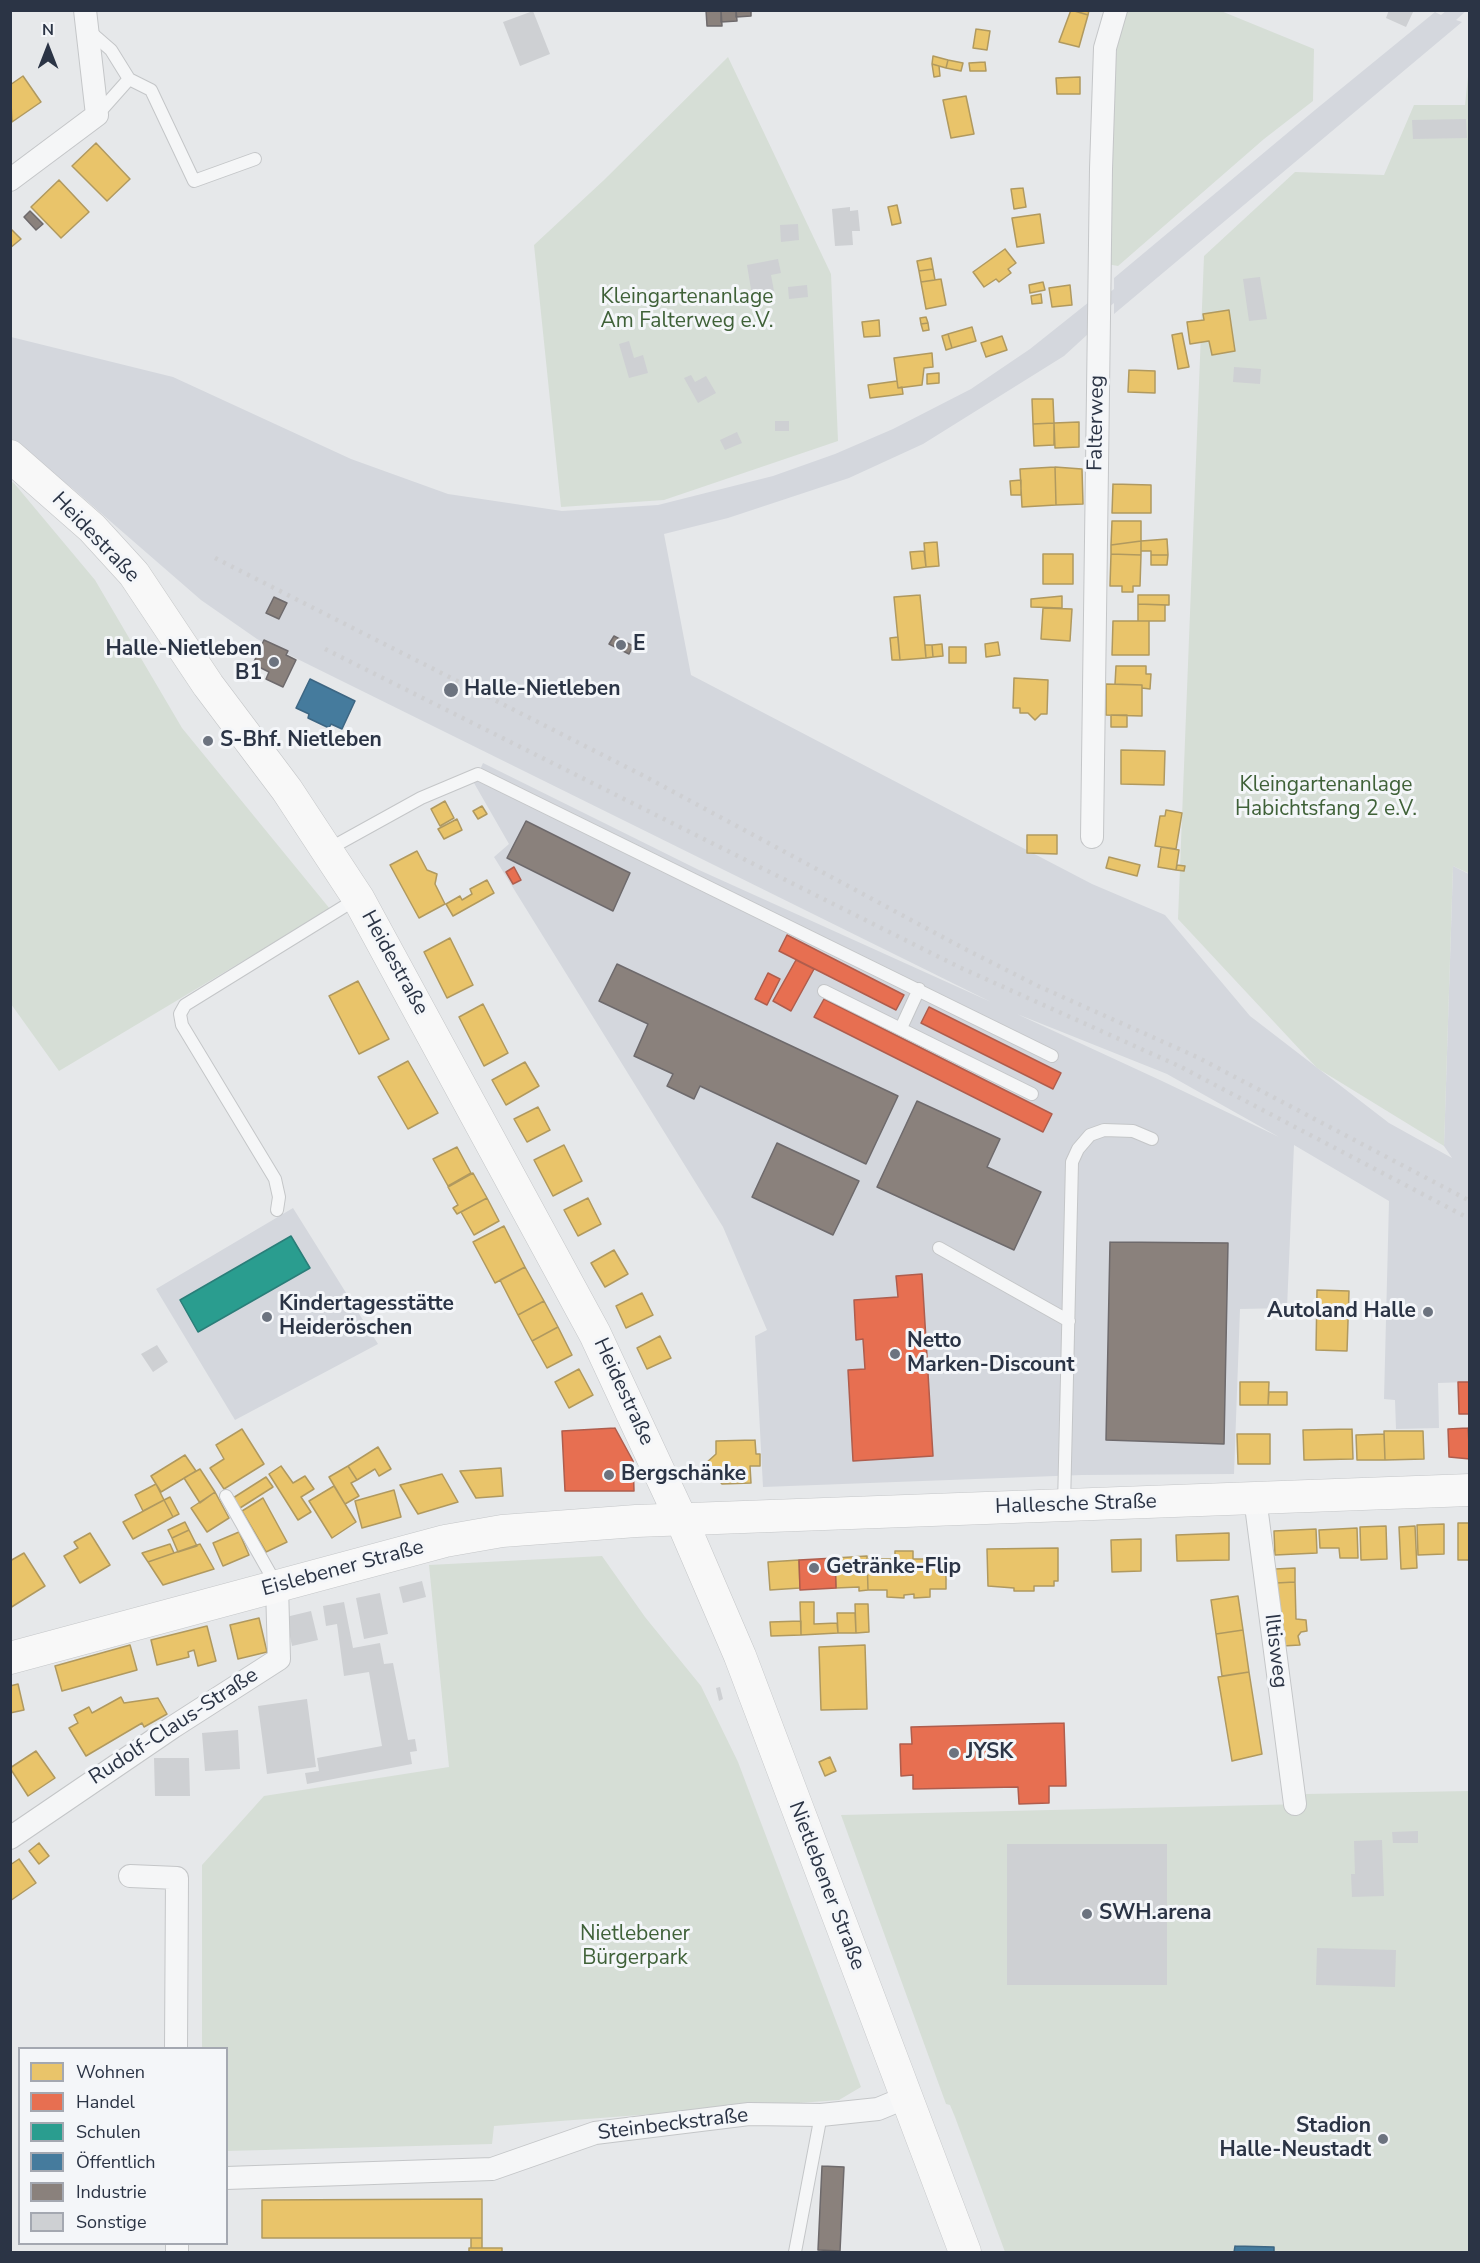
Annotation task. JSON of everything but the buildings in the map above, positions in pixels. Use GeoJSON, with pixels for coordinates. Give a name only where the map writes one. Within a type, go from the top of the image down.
{"type":"FeatureCollection","features":[{"type":"Feature","properties":{"kind":"main road","name":"Heidestraße"},"geometry":{"type":"LineString","coordinates":[[13,463],[92,528],[134,574],[208,685],[287,790],[358,898],[608,1358],[682,1521]]}},
{"type":"Feature","properties":{"kind":"main road","name":"Hallesche Straße"},"geometry":{"type":"LineString","coordinates":[[682,1521],[1470,1490]]}},
{"type":"Feature","properties":{"kind":"main road","name":"Eislebener Straße"},"geometry":{"type":"LineString","coordinates":[[10,1658],[445,1541],[502,1531],[636,1521],[682,1521]]}},
{"type":"Feature","properties":{"kind":"main road","name":"Nietlebener Straße"},"geometry":{"type":"LineString","coordinates":[[682,1521],[740,1656],[965,2253]]}},
{"type":"Feature","properties":{"kind":"street","name":"Falterweg"},"geometry":{"type":"LineString","coordinates":[[1092,837],[1101,158],[1105,48],[1116,10]]}},
{"type":"Feature","properties":{"kind":"street"},"geometry":{"type":"LineString","coordinates":[[10,180],[97,115],[86,20]]}},
{"type":"Feature","properties":{"kind":"street","name":"Iltisweg"},"geometry":{"type":"LineString","coordinates":[[1255,1498],[1295,1804]]}},
{"type":"Feature","properties":{"kind":"street","name":"Rudolf-Claus-Straße"},"geometry":{"type":"LineString","coordinates":[[10,1838],[172,1727],[279,1659],[277,1586]]}},
{"type":"Feature","properties":{"kind":"street"},"geometry":{"type":"LineString","coordinates":[[130,1876],[177,1878],[176,2047]]}},
{"type":"Feature","properties":{"kind":"street","name":"Steinbeckstraße"},"geometry":{"type":"LineString","coordinates":[[228,2178],[492,2169],[595,2133],[749,2114],[821,2115],[878,2109],[907,2097]]}},
{"type":"Feature","properties":{"kind":"lane"},"geometry":{"type":"LineString","coordinates":[[86,20],[111,50],[129,79],[151,90],[194,181],[255,159]]}},
{"type":"Feature","properties":{"kind":"lane"},"geometry":{"type":"LineString","coordinates":[[97,115],[129,79]]}},
{"type":"Feature","properties":{"kind":"lane"},"geometry":{"type":"LineString","coordinates":[[326,850],[422,798],[477,774],[1052,1056]]}},
{"type":"Feature","properties":{"kind":"lane"},"geometry":{"type":"LineString","coordinates":[[278,1210],[279,1197],[275,1179],[182,1025],[180,1014],[185,1005],[358,898]]}},
{"type":"Feature","properties":{"kind":"lane"},"geometry":{"type":"LineString","coordinates":[[901,1028],[919,989]]}},
{"type":"Feature","properties":{"kind":"lane"},"geometry":{"type":"LineString","coordinates":[[824,991],[1032,1094]]}},
{"type":"Feature","properties":{"kind":"lane"},"geometry":{"type":"LineString","coordinates":[[1064,1506],[1072,1162],[1078,1149],[1090,1135],[1104,1130],[1133,1131],[1152,1139]]}},
{"type":"Feature","properties":{"kind":"lane"},"geometry":{"type":"LineString","coordinates":[[939,1248],[1069,1321]]}},
{"type":"Feature","properties":{"kind":"lane"},"geometry":{"type":"LineString","coordinates":[[226,1496],[277,1586]]}},
{"type":"Feature","properties":{"kind":"lane"},"geometry":{"type":"LineString","coordinates":[[795,2253],[821,2115]]}},
{"type":"Feature","properties":{"kind":"shaded area"},"geometry":{"type":"Polygon","coordinates":[[[1446,11],[1466,11],[1456,20],[1462,22],[1114,314],[1114,303],[1089,323],[1088,334],[1064,356],[923,444],[849,478],[728,518],[664,534],[691,675],[1092,884],[1165,915],[1250,1016],[1389,1123],[1452,1158],[1444,1146],[1453,866],[1469,874],[1469,1382],[1438,1383],[1439,1428],[1396,1429],[1395,1400],[1384,1399],[1389,1201],[1294,1145],[1287,1308],[1240,1309],[1234,1474],[1082,1475],[763,1487],[755,1336],[767,1330],[723,1227],[494,857],[509,844],[474,783],[483,763],[699,870],[991,1002],[257,639],[201,600],[72,488],[11,443],[11,337],[173,377],[351,459],[448,494],[562,511],[658,505],[773,476],[835,454],[893,429],[971,389],[1030,349],[1089,302],[1089,309],[1114,289],[1114,278],[1315,110],[1435,12],[1441,15],[1446,11]],[[1017,1014],[1279,1137],[1167,1074],[1017,1014]]]}},
{"type":"Feature","properties":{"kind":"shaded area","name":"Kindertagesstätte Heideröschen"},"geometry":{"type":"Polygon","coordinates":[[[293,1208],[378,1344],[235,1420],[156,1289],[293,1208]]]}},
{"type":"Feature","properties":{"kind":"green space"},"geometry":{"type":"Polygon","coordinates":[[[1118,11],[1221,11],[1314,49],[1313,101],[1264,139],[1118,266],[1107,264],[1118,11]]]}},
{"type":"Feature","properties":{"kind":"green space","name":"Kleingartenanlage Am Falterweg e.V."},"geometry":{"type":"Polygon","coordinates":[[[728,57],[831,274],[838,441],[664,500],[561,507],[534,245],[604,180],[728,57]]]}},
{"type":"Feature","properties":{"kind":"green space","name":"Kleingartenanlage Habichtsfang 2 e.V."},"geometry":{"type":"Polygon","coordinates":[[[1469,67],[1470,874],[1453,866],[1444,1146],[1317,1068],[1178,919],[1204,256],[1295,172],[1384,175],[1414,105],[1465,105],[1469,67]]]}},
{"type":"Feature","properties":{"kind":"green space"},"geometry":{"type":"Polygon","coordinates":[[[13,482],[95,580],[182,728],[330,909],[59,1071],[11,1004],[10,484],[13,482]]]}},
{"type":"Feature","properties":{"kind":"green space","name":"Nietlebener Bürgerpark"},"geometry":{"type":"Polygon","coordinates":[[[602,1556],[645,1617],[701,1686],[738,1762],[861,2087],[839,2100],[494,2126],[492,2144],[228,2151],[228,2047],[202,2047],[202,1865],[264,1796],[449,1767],[429,1565],[602,1556]]]}},
{"type":"Feature","properties":{"kind":"green space"},"geometry":{"type":"Polygon","coordinates":[[[1469,1791],[1469,2252],[1005,2252],[955,2117],[950,2105],[946,2104],[841,1815],[1304,1804],[1306,1794],[1469,1791]]]}},
{"type":"Feature","properties":{"kind":"railway"},"geometry":{"type":"LineString","coordinates":[[215,558],[644,776],[963,948],[1038,986],[1197,1057],[1470,1201]]}},
{"type":"Feature","properties":{"kind":"railway"},"geometry":{"type":"LineString","coordinates":[[325,649],[959,967],[1179,1066],[1470,1219]]}},
{"type":"Feature","properties":{"kind":"place","name":"E"},"geometry":{"type":"Point","coordinates":[621,645]}},
{"type":"Feature","properties":{"kind":"place","name":"Halle-Nietleben B1"},"geometry":{"type":"Point","coordinates":[274,662]}},
{"type":"Feature","properties":{"kind":"place","name":"Halle-Nietleben"},"geometry":{"type":"Point","coordinates":[451,690]}},
{"type":"Feature","properties":{"kind":"place","name":"S-Bhf. Nietleben"},"geometry":{"type":"Point","coordinates":[208,741]}},
{"type":"Feature","properties":{"kind":"place","name":"Autoland Halle"},"geometry":{"type":"Point","coordinates":[1428,1312]}},
{"type":"Feature","properties":{"kind":"place","name":"Kindertagesstätte Heideröschen"},"geometry":{"type":"Point","coordinates":[267,1317]}},
{"type":"Feature","properties":{"kind":"place","name":"Netto Marken-Discount"},"geometry":{"type":"Point","coordinates":[895,1354]}},
{"type":"Feature","properties":{"kind":"place","name":"Bergschänke"},"geometry":{"type":"Point","coordinates":[609,1475]}},
{"type":"Feature","properties":{"kind":"place","name":"Getränke-Flip"},"geometry":{"type":"Point","coordinates":[814,1568]}},
{"type":"Feature","properties":{"kind":"place","name":"JYSK"},"geometry":{"type":"Point","coordinates":[954,1753]}},
{"type":"Feature","properties":{"kind":"place","name":"SWH.arena"},"geometry":{"type":"Point","coordinates":[1087,1914]}},
{"type":"Feature","properties":{"kind":"place","name":"Stadion Halle-Neustadt"},"geometry":{"type":"Point","coordinates":[1383,2139]}}]}
